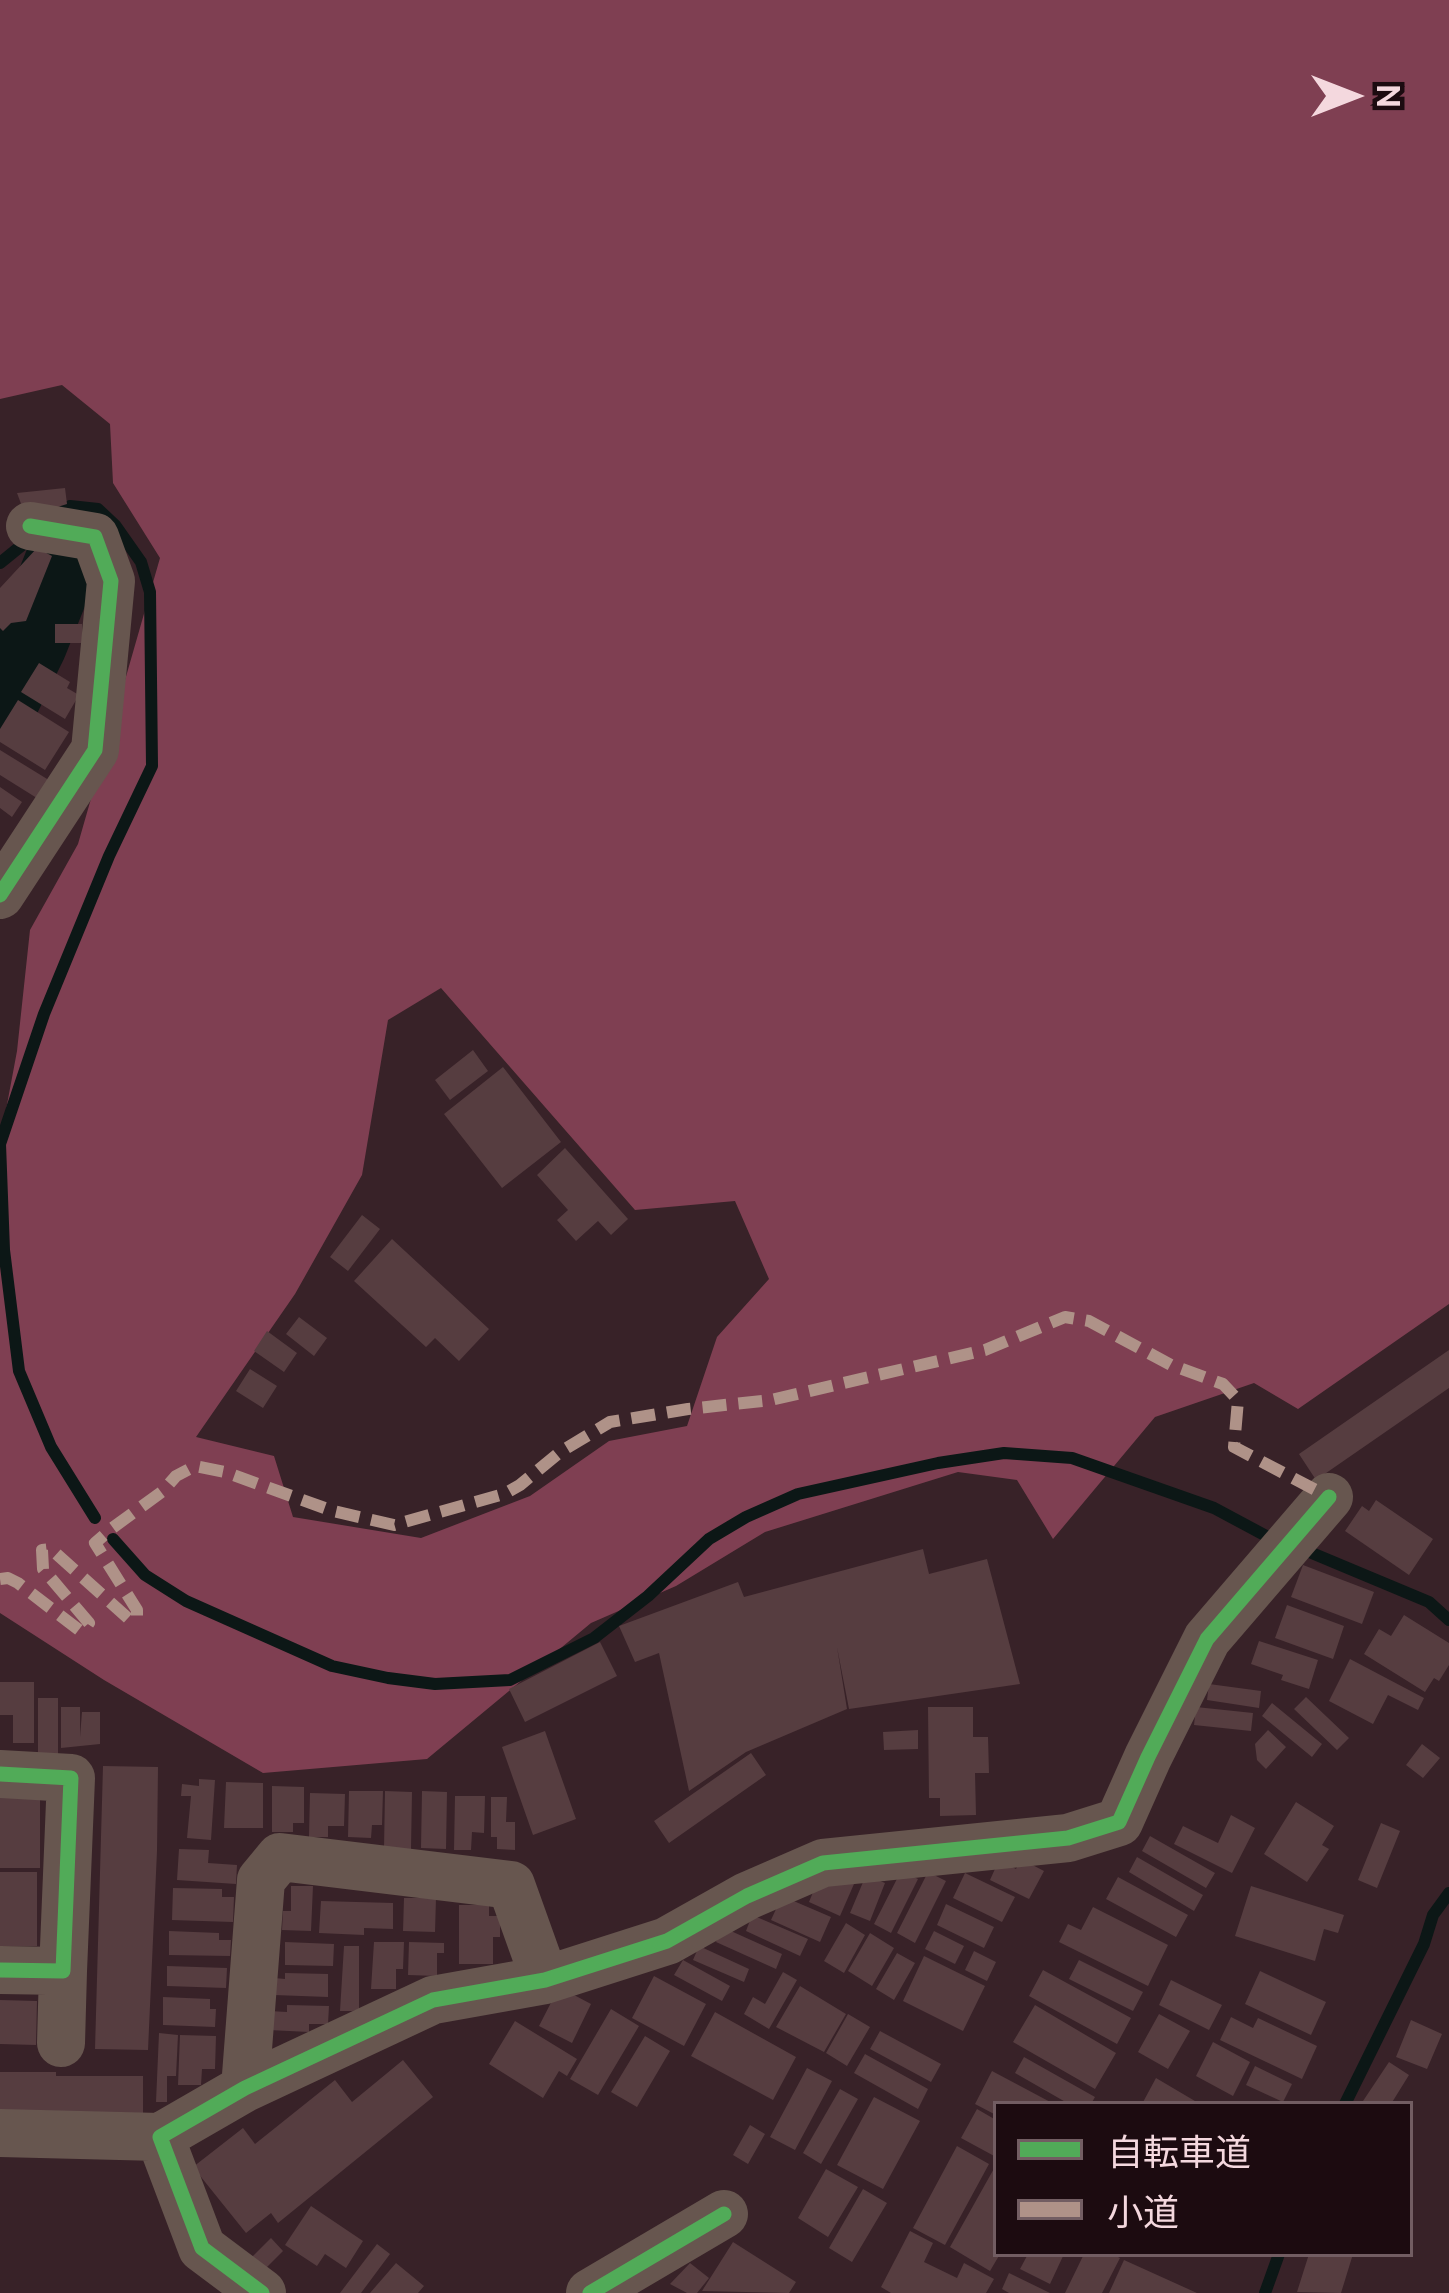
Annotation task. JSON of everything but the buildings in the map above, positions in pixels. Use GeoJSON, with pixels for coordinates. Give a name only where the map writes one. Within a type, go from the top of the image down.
{"type":"FeatureCollection","features":[{"type":"Feature","properties":{"kind":"street"},"geometry":{"type":"LineString","coordinates":[[0,895],[95,750],[111,581],[95,536],[30,526]]}},
{"type":"Feature","properties":{"kind":"street"},"geometry":{"type":"LineString","coordinates":[[0,2133],[160,2137],[245,2088],[433,2000],[545,1980],[667,1941],[747,1896],[823,1863],[1068,1838],[1119,1822],[1207,1639],[1329,1497]]}},
{"type":"Feature","properties":{"kind":"street"},"geometry":{"type":"LineString","coordinates":[[0,1774],[71,1778],[61,2043]]}},
{"type":"Feature","properties":{"kind":"street"},"geometry":{"type":"LineString","coordinates":[[245,2088],[261,1880],[280,1857],[511,1885],[545,1980]]}},
{"type":"Feature","properties":{"kind":"street"},"geometry":{"type":"LineString","coordinates":[[0,1970],[63,1971]]}},
{"type":"Feature","properties":{"kind":"street"},"geometry":{"type":"LineString","coordinates":[[160,2137],[202,2248],[262,2293]]}},
{"type":"Feature","properties":{"kind":"street"},"geometry":{"type":"LineString","coordinates":[[590,2293],[724,2214]]}},
{"type":"Feature","properties":{"kind":"shaded area"},"geometry":{"type":"Polygon","coordinates":[[[0,0],[1449,0],[1449,1304],[1298,1409],[1254,1383],[1155,1417],[1053,1539],[1017,1480],[958,1472],[765,1532],[676,1586],[591,1623],[427,1759],[263,1773],[104,1680],[0,1613],[0,1142],[17,1051],[30,930],[78,844],[160,558],[113,483],[110,424],[62,385],[0,399],[0,0]],[[441,988],[388,1020],[362,1175],[295,1294],[196,1437],[274,1456],[293,1517],[421,1538],[530,1496],[609,1441],[687,1426],[717,1337],[769,1279],[735,1201],[635,1210],[441,988]]]}},
{"type":"Feature","properties":{"kind":"waterway"},"geometry":{"type":"LineString","coordinates":[[57,516],[70,506],[98,509],[141,562],[150,592],[152,766],[44,1014],[0,1144],[4,1250],[19,1371],[51,1447],[95,1518]]}},
{"type":"Feature","properties":{"kind":"waterway"},"geometry":{"type":"LineString","coordinates":[[0,563],[32,537]]}},
{"type":"Feature","properties":{"kind":"waterway"},"geometry":{"type":"LineString","coordinates":[[0,704],[65,555]]}},
{"type":"Feature","properties":{"kind":"waterway"},"geometry":{"type":"LineString","coordinates":[[113,1539],[145,1575],[186,1601],[332,1666],[435,1684],[510,1680],[594,1638],[709,1539],[798,1494],[938,1463],[1004,1453],[1072,1458],[1214,1508],[1270,1538]]}},
{"type":"Feature","properties":{"kind":"waterway"},"geometry":{"type":"LineString","coordinates":[[1307,1551],[1429,1602],[1449,1620]]}},
{"type":"Feature","properties":{"kind":"waterway"},"geometry":{"type":"LineString","coordinates":[[1346,2101],[1424,1944],[1433,1915],[1449,1893]]}},
{"type":"Feature","properties":{"kind":"waterway"},"geometry":{"type":"LineString","coordinates":[[1265,2293],[1278,2257]]}},
{"type":"Feature","properties":{"kind":"marked path"},"geometry":{"type":"LineString","coordinates":[[0,1579],[18,1583],[79,1630],[85,1629],[89,1623],[43,1569],[42,1550],[51,1549],[130,1620],[137,1617],[137,1610],[95,1543],[176,1476],[195,1466],[333,1511],[394,1525],[504,1494],[610,1422],[771,1400],[985,1350],[1065,1317],[1089,1321],[1171,1365],[1223,1384],[1238,1400],[1234,1447],[1329,1497]]}},
{"type":"Feature","properties":{"kind":"cycle path"},"geometry":{"type":"LineString","coordinates":[[0,895],[95,750],[111,581],[95,537],[30,526]]}},
{"type":"Feature","properties":{"kind":"cycle path"},"geometry":{"type":"LineString","coordinates":[[262,2293],[202,2248],[160,2137],[245,2088],[433,2000],[545,1980],[667,1941],[747,1896],[823,1863],[1068,1838],[1119,1822],[1207,1639],[1329,1497]]}},
{"type":"Feature","properties":{"kind":"cycle path"},"geometry":{"type":"LineString","coordinates":[[0,1774],[71,1778],[63,1971],[0,1970]]}},
{"type":"Feature","properties":{"kind":"cycle path"},"geometry":{"type":"LineString","coordinates":[[590,2293],[724,2214]]}}]}
